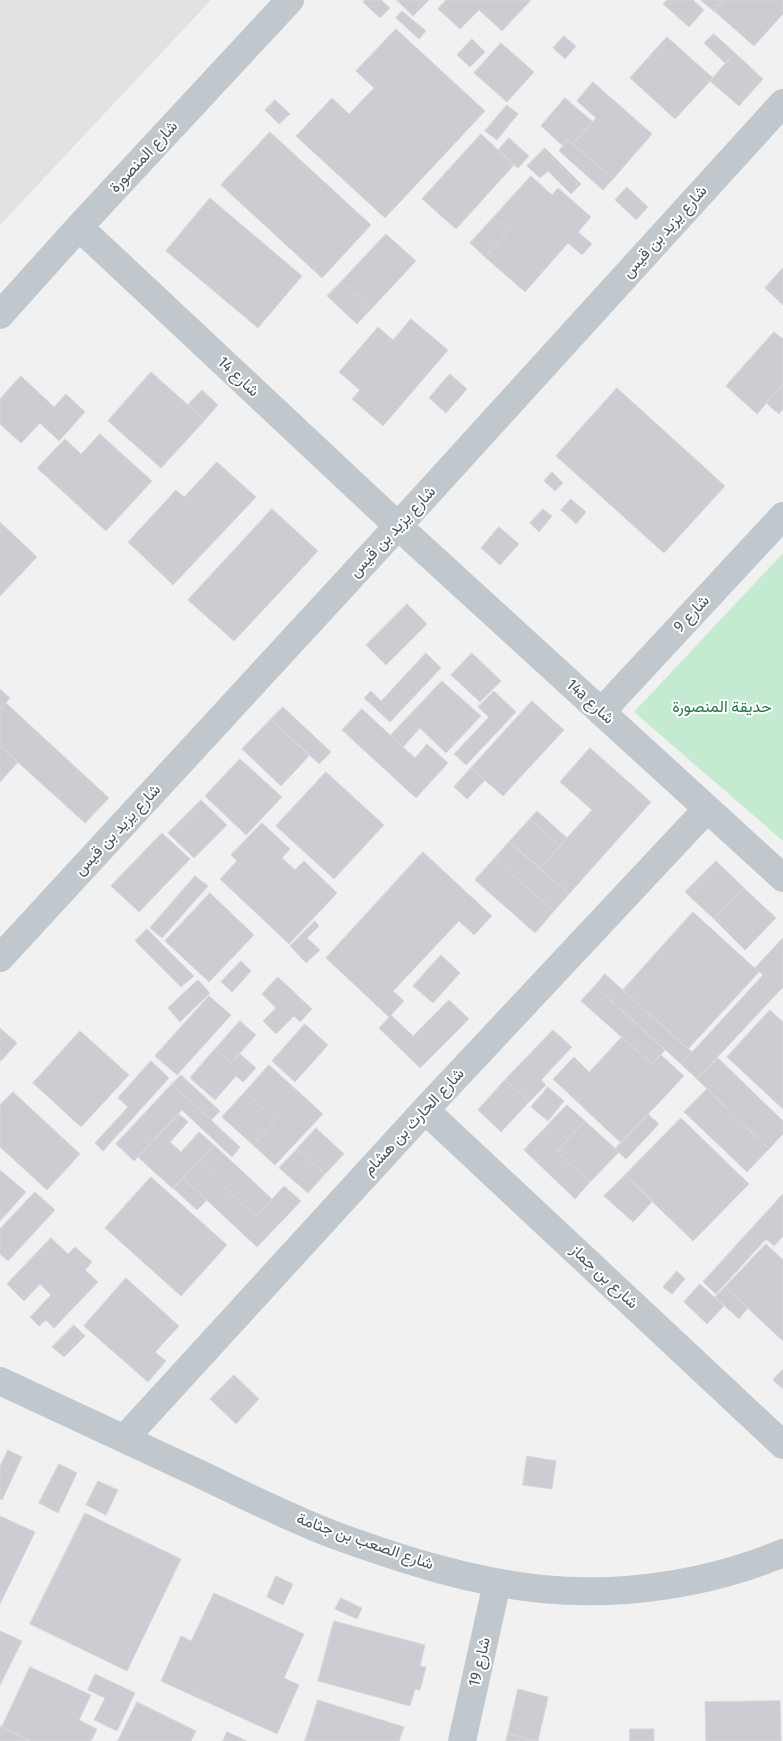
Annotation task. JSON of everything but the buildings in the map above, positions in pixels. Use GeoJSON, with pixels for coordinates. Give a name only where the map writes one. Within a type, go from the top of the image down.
{"type":"FeatureCollection","features":[{"type":"Feature","properties":{"kind":"street","name":"شارع المنصورة"},"geometry":{"type":"LineString","coordinates":[[0,315],[78,227],[290,0]]}},
{"type":"Feature","properties":{"kind":"street","name":"شارع يزيد بن قيس"},"geometry":{"type":"LineString","coordinates":[[0,958],[398,526],[783,103]]}},
{"type":"Feature","properties":{"kind":"street","name":"شارع 14"},"geometry":{"type":"LineString","coordinates":[[78,227],[398,526]]}},
{"type":"Feature","properties":{"kind":"street","name":"شارع 9"},"geometry":{"type":"LineString","coordinates":[[602,712],[783,516]]}},
{"type":"Feature","properties":{"kind":"street","name":"14a شارع"},"geometry":{"type":"LineString","coordinates":[[398,526],[783,878]]}},
{"type":"Feature","properties":{"kind":"street","name":"شارع الحارث بن هشام"},"geometry":{"type":"LineString","coordinates":[[124,1439],[425,1110],[707,808]]}},
{"type":"Feature","properties":{"kind":"street","name":"شارع بن جماز"},"geometry":{"type":"LineString","coordinates":[[425,1110],[783,1445]]}},
{"type":"Feature","properties":{"kind":"street","name":"شارع الصعب بن جثامة"},"geometry":{"type":"LineString","coordinates":[[0,1381],[283,1513],[335,1535],[389,1554],[497,1583],[543,1589],[589,1591],[636,1588],[682,1583],[718,1574],[783,1553]]}},
{"type":"Feature","properties":{"kind":"street","name":"شارع 19"},"geometry":{"type":"LineString","coordinates":[[462,1741],[497,1583]]}},
{"type":"Feature","properties":{"kind":"shaded area"},"geometry":{"type":"Polygon","coordinates":[[[0,0],[211,0],[0,225],[0,0]]]}},
{"type":"Feature","properties":{"kind":"green space","name":"حديقة المنصورة"},"geometry":{"type":"Polygon","coordinates":[[[783,553],[783,841],[634,712],[783,553]]]}}]}
